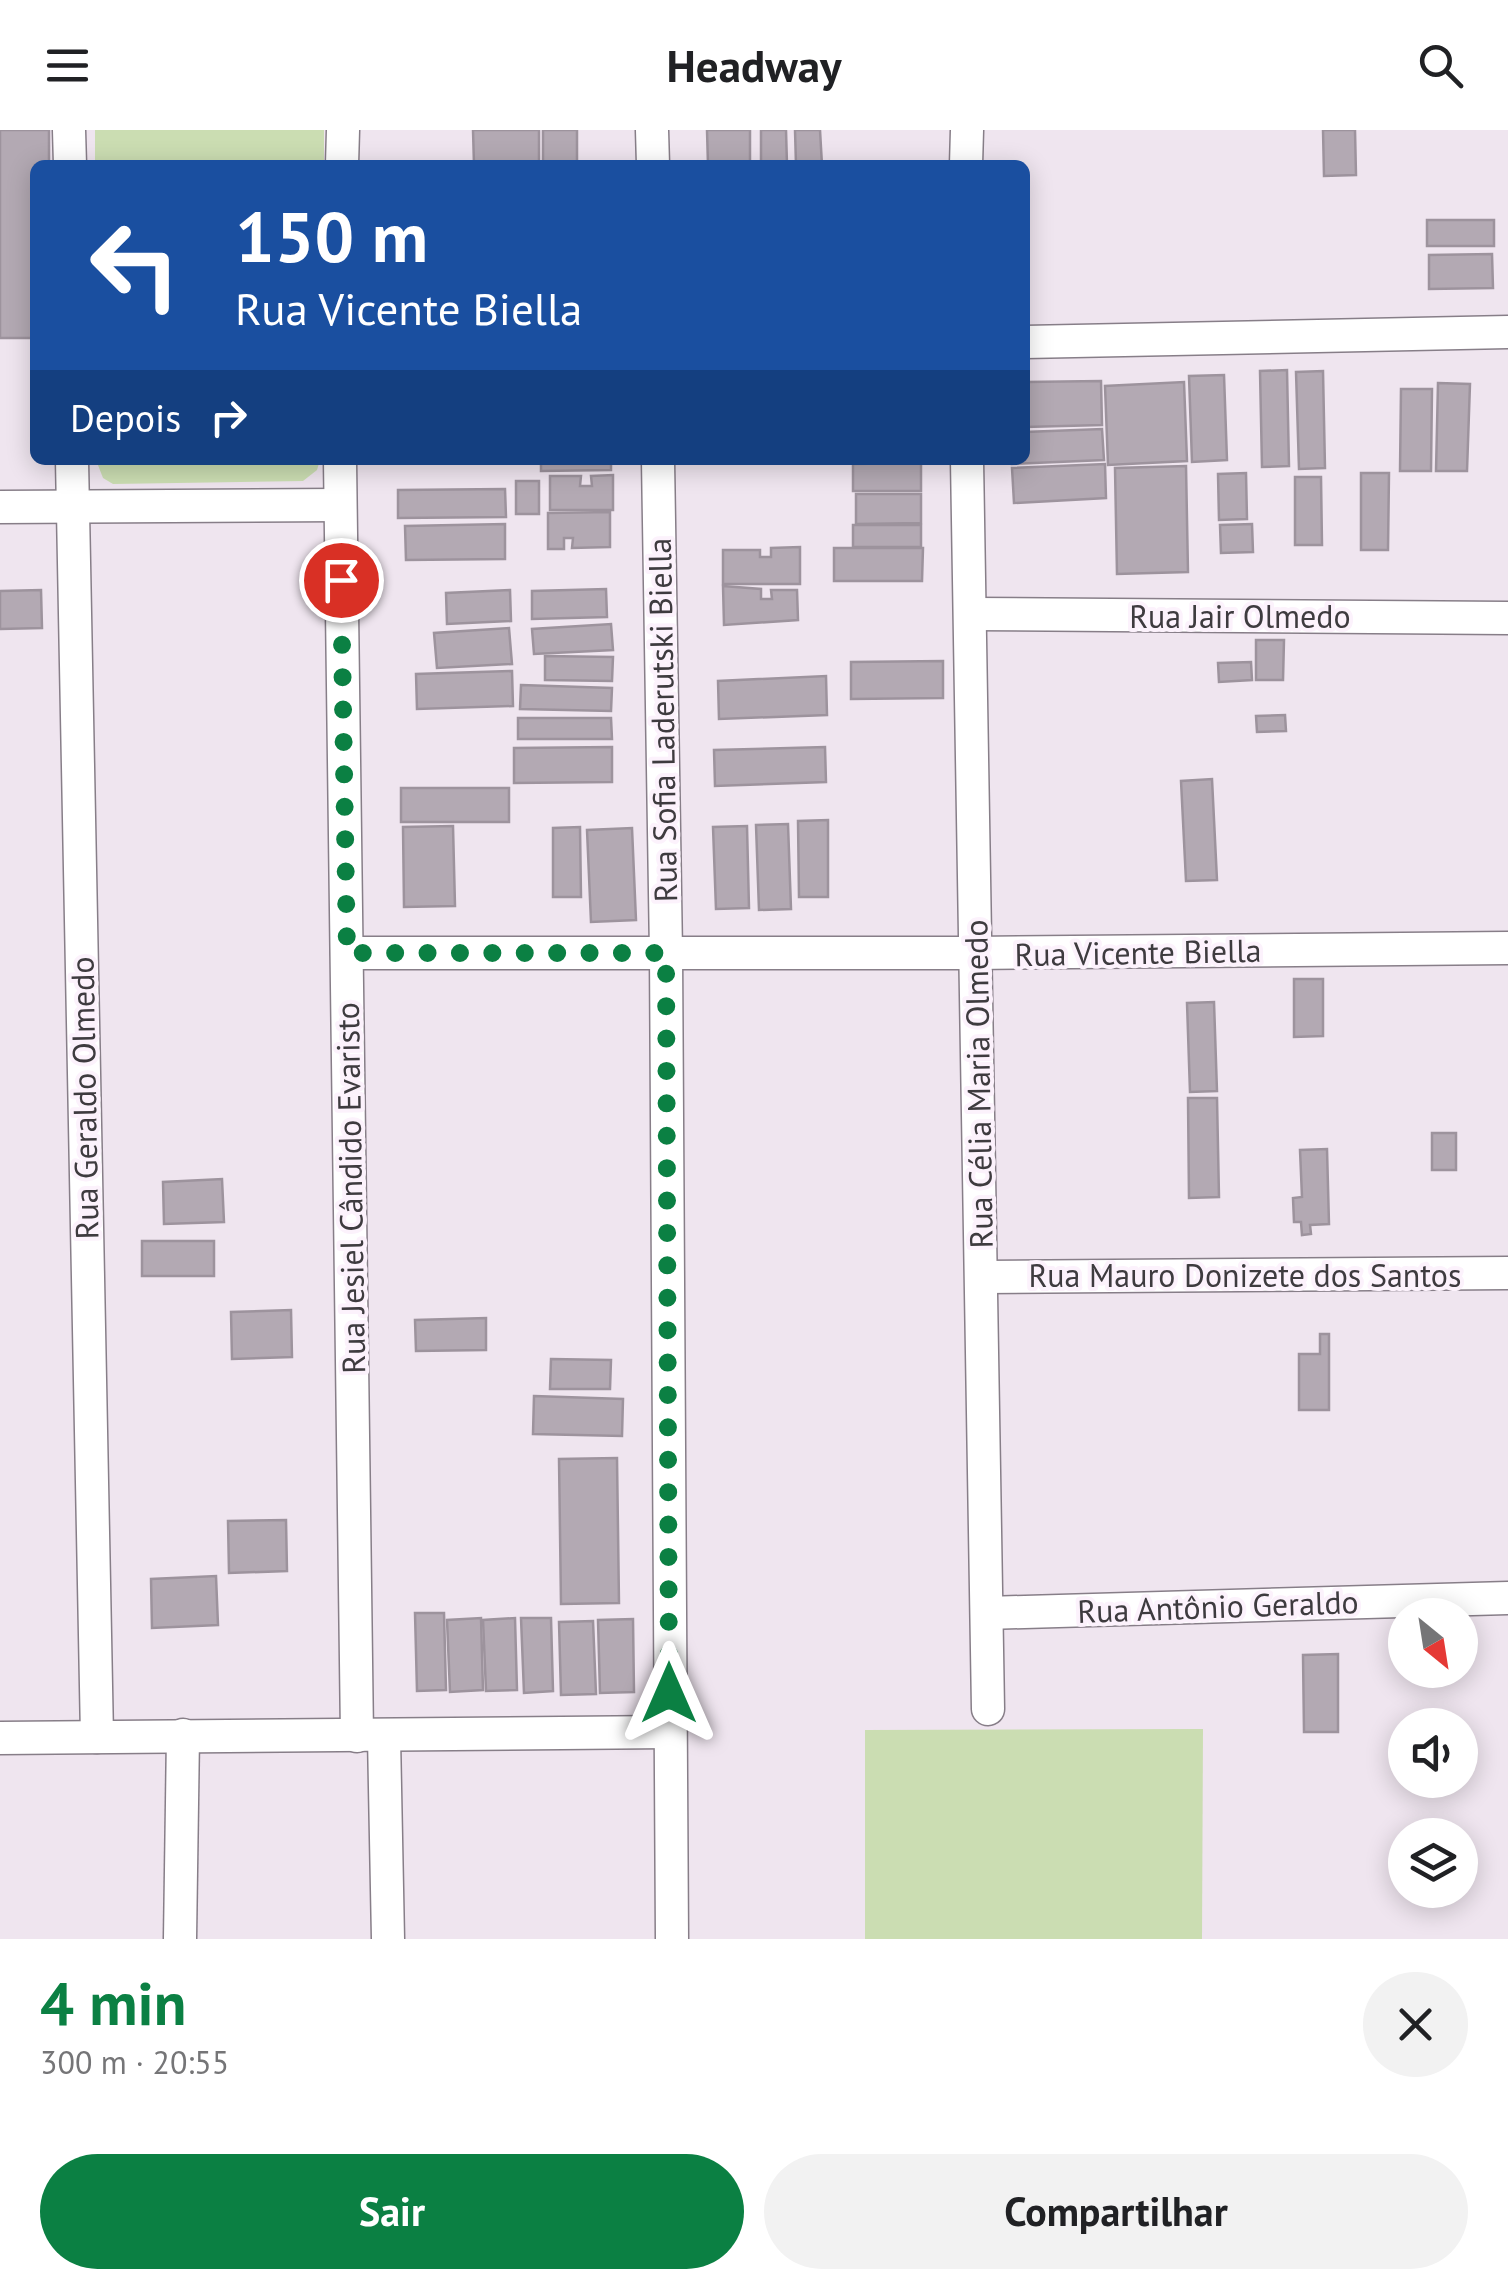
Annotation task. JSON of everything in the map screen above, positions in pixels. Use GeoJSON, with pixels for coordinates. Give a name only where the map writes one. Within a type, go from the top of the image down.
{"type":"FeatureCollection","features":[{"type":"Feature","properties":{"kind":"street"},"geometry":{"type":"LineString","coordinates":[[70,130],[70,160]]}},
{"type":"Feature","properties":{"kind":"street"},"geometry":{"type":"LineString","coordinates":[[342,130],[342,160]]}},
{"type":"Feature","properties":{"kind":"street"},"geometry":{"type":"LineString","coordinates":[[652,130],[652,160]]}},
{"type":"Feature","properties":{"kind":"street"},"geometry":{"type":"LineString","coordinates":[[966,160],[967,130]]}},
{"type":"Feature","properties":{"kind":"street"},"geometry":{"type":"LineString","coordinates":[[1030,342],[1508,332]]}},
{"type":"Feature","properties":{"kind":"street","name":"Rua Geraldo Olmedo"},"geometry":{"type":"LineString","coordinates":[[72,465],[97,1737]]}},
{"type":"Feature","properties":{"kind":"street","name":"Rua Jesiel Cândido Evaristo"},"geometry":{"type":"LineString","coordinates":[[340,465],[347,953],[371,1737],[388,1939]]}},
{"type":"Feature","properties":{"kind":"street","name":"Rua Sofia Laderutski Biella"},"geometry":{"type":"LineString","coordinates":[[658,465],[666,953],[672,1939]]}},
{"type":"Feature","properties":{"kind":"street","name":"Rua Célia Maria Olmedo"},"geometry":{"type":"LineString","coordinates":[[967,465],[988,1709]]}},
{"type":"Feature","properties":{"kind":"street"},"geometry":{"type":"LineString","coordinates":[[0,507],[340,505]]}},
{"type":"Feature","properties":{"kind":"street","name":"Rua Jair Olmedo"},"geometry":{"type":"LineString","coordinates":[[972,614],[1508,618]]}},
{"type":"Feature","properties":{"kind":"street","name":"Rua Vicente Biella"},"geometry":{"type":"LineString","coordinates":[[347,953],[1508,948]]}},
{"type":"Feature","properties":{"kind":"street","name":"Rua Mauro Donizete dos Santos"},"geometry":{"type":"LineString","coordinates":[[983,1277],[1508,1272]]}},
{"type":"Feature","properties":{"kind":"street","name":"Rua Antônio Geraldo"},"geometry":{"type":"LineString","coordinates":[[987,1612],[1508,1598]]}},
{"type":"Feature","properties":{"kind":"street"},"geometry":{"type":"LineString","coordinates":[[0,1738],[669,1732]]}},
{"type":"Feature","properties":{"kind":"street"},"geometry":{"type":"LineString","coordinates":[[180,1939],[182,1735]]}},
{"type":"Feature","properties":{"kind":"green space"},"geometry":{"type":"Polygon","coordinates":[[[95,130],[324,130],[324,160],[95,160],[95,130]]]}},
{"type":"Feature","properties":{"kind":"green space"},"geometry":{"type":"Polygon","coordinates":[[[98,465],[318,465],[303,481],[113,484],[103,478],[98,465]]]}},
{"type":"Feature","properties":{"kind":"green space"},"geometry":{"type":"Polygon","coordinates":[[[1203,1729],[1202,1939],[865,1939],[865,1730],[1203,1729]]]}},
{"type":"Feature","properties":{"kind":"building"},"geometry":{"type":"Polygon","coordinates":[[[0,130],[49,130],[49,160],[30,160],[30,338],[0,338],[0,130]]]}},
{"type":"Feature","properties":{"kind":"building"},"geometry":{"type":"Polygon","coordinates":[[[473,130],[539,130],[539,160],[474,160],[473,130]]]}},
{"type":"Feature","properties":{"kind":"building"},"geometry":{"type":"Polygon","coordinates":[[[543,130],[577,130],[577,160],[543,160],[543,130]]]}},
{"type":"Feature","properties":{"kind":"building"},"geometry":{"type":"Polygon","coordinates":[[[707,130],[750,130],[750,160],[708,160],[707,130]]]}},
{"type":"Feature","properties":{"kind":"building"},"geometry":{"type":"Polygon","coordinates":[[[761,130],[786,130],[787,160],[761,160],[761,130]]]}},
{"type":"Feature","properties":{"kind":"building"},"geometry":{"type":"Polygon","coordinates":[[[795,130],[820,130],[822,160],[796,160],[795,130]]]}},
{"type":"Feature","properties":{"kind":"building"},"geometry":{"type":"Polygon","coordinates":[[[1323,130],[1355,130],[1356,175],[1324,176],[1323,130]]]}},
{"type":"Feature","properties":{"kind":"building"},"geometry":{"type":"Polygon","coordinates":[[[1427,220],[1494,220],[1494,246],[1427,246],[1427,220]]]}},
{"type":"Feature","properties":{"kind":"building"},"geometry":{"type":"Polygon","coordinates":[[[1492,254],[1493,288],[1429,289],[1429,255],[1492,254]]]}},
{"type":"Feature","properties":{"kind":"building"},"geometry":{"type":"Polygon","coordinates":[[[1287,370],[1289,466],[1262,467],[1260,371],[1287,370]]]}},
{"type":"Feature","properties":{"kind":"building"},"geometry":{"type":"Polygon","coordinates":[[[1323,371],[1325,468],[1299,469],[1296,372],[1323,371]]]}},
{"type":"Feature","properties":{"kind":"building"},"geometry":{"type":"Polygon","coordinates":[[[1224,375],[1227,460],[1192,462],[1189,376],[1224,375]]]}},
{"type":"Feature","properties":{"kind":"building"},"geometry":{"type":"Polygon","coordinates":[[[1101,381],[1102,425],[1030,427],[1030,382],[1101,381]]]}},
{"type":"Feature","properties":{"kind":"building"},"geometry":{"type":"Polygon","coordinates":[[[1184,382],[1187,461],[1108,465],[1105,386],[1184,382]]]}},
{"type":"Feature","properties":{"kind":"building"},"geometry":{"type":"Polygon","coordinates":[[[1438,383],[1470,384],[1467,471],[1436,471],[1438,383]]]}},
{"type":"Feature","properties":{"kind":"building"},"geometry":{"type":"Polygon","coordinates":[[[1401,389],[1432,389],[1431,471],[1400,471],[1401,389]]]}},
{"type":"Feature","properties":{"kind":"building"},"geometry":{"type":"Polygon","coordinates":[[[1102,429],[1104,460],[1030,463],[1030,432],[1102,429]]]}},
{"type":"Feature","properties":{"kind":"building"},"geometry":{"type":"Polygon","coordinates":[[[1105,464],[1106,498],[1014,503],[1012,468],[1105,464]]]}},
{"type":"Feature","properties":{"kind":"building"},"geometry":{"type":"Polygon","coordinates":[[[541,465],[611,465],[611,470],[541,471],[541,465]]]}},
{"type":"Feature","properties":{"kind":"building"},"geometry":{"type":"Polygon","coordinates":[[[853,465],[921,465],[921,491],[853,491],[853,465]]]}},
{"type":"Feature","properties":{"kind":"building"},"geometry":{"type":"Polygon","coordinates":[[[1186,466],[1188,572],[1117,574],[1115,468],[1186,466]]]}},
{"type":"Feature","properties":{"kind":"building"},"geometry":{"type":"Polygon","coordinates":[[[1246,473],[1247,519],[1219,520],[1218,474],[1246,473]]]}},
{"type":"Feature","properties":{"kind":"building"},"geometry":{"type":"Polygon","coordinates":[[[1361,473],[1389,473],[1388,550],[1361,550],[1361,473]]]}},
{"type":"Feature","properties":{"kind":"building"},"geometry":{"type":"Polygon","coordinates":[[[613,475],[613,510],[550,510],[550,476],[581,476],[580,486],[592,486],[591,476],[613,475]]]}},
{"type":"Feature","properties":{"kind":"building"},"geometry":{"type":"Polygon","coordinates":[[[1295,477],[1321,477],[1322,545],[1295,545],[1295,477]]]}},
{"type":"Feature","properties":{"kind":"building"},"geometry":{"type":"Polygon","coordinates":[[[516,481],[539,481],[539,514],[516,514],[516,481]]]}},
{"type":"Feature","properties":{"kind":"building"},"geometry":{"type":"Polygon","coordinates":[[[505,489],[506,517],[398,518],[398,490],[505,489]]]}},
{"type":"Feature","properties":{"kind":"building"},"geometry":{"type":"Polygon","coordinates":[[[856,494],[921,494],[921,523],[856,524],[856,494]]]}},
{"type":"Feature","properties":{"kind":"building"},"geometry":{"type":"Polygon","coordinates":[[[610,512],[610,547],[572,548],[573,538],[564,538],[564,549],[548,549],[548,513],[610,512]]]}},
{"type":"Feature","properties":{"kind":"building"},"geometry":{"type":"Polygon","coordinates":[[[505,524],[505,559],[406,560],[405,526],[505,524]]]}},
{"type":"Feature","properties":{"kind":"building"},"geometry":{"type":"Polygon","coordinates":[[[1252,524],[1253,552],[1221,553],[1220,525],[1252,524]]]}},
{"type":"Feature","properties":{"kind":"building"},"geometry":{"type":"Polygon","coordinates":[[[853,525],[921,525],[921,547],[853,547],[853,525]]]}},
{"type":"Feature","properties":{"kind":"building"},"geometry":{"type":"Polygon","coordinates":[[[800,547],[800,584],[723,584],[723,550],[760,550],[760,557],[771,557],[771,548],[800,547]]]}},
{"type":"Feature","properties":{"kind":"building"},"geometry":{"type":"Polygon","coordinates":[[[834,548],[923,548],[922,581],[834,581],[834,548]]]}},
{"type":"Feature","properties":{"kind":"building"},"geometry":{"type":"Polygon","coordinates":[[[723,586],[761,589],[761,599],[772,599],[771,590],[797,590],[798,620],[724,625],[723,586]]]}},
{"type":"Feature","properties":{"kind":"building"},"geometry":{"type":"Polygon","coordinates":[[[606,589],[607,617],[532,619],[532,591],[606,589]]]}},
{"type":"Feature","properties":{"kind":"building"},"geometry":{"type":"Polygon","coordinates":[[[41,590],[42,628],[0,629],[0,591],[41,590]]]}},
{"type":"Feature","properties":{"kind":"building"},"geometry":{"type":"Polygon","coordinates":[[[510,590],[511,621],[447,624],[446,593],[510,590]]]}},
{"type":"Feature","properties":{"kind":"building"},"geometry":{"type":"Polygon","coordinates":[[[611,624],[613,650],[534,654],[532,629],[611,624]]]}},
{"type":"Feature","properties":{"kind":"building"},"geometry":{"type":"Polygon","coordinates":[[[509,628],[512,664],[437,668],[434,633],[509,628]]]}},
{"type":"Feature","properties":{"kind":"building"},"geometry":{"type":"Polygon","coordinates":[[[1256,640],[1284,640],[1283,680],[1256,680],[1256,640]]]}},
{"type":"Feature","properties":{"kind":"building"},"geometry":{"type":"Polygon","coordinates":[[[545,656],[613,657],[612,681],[545,680],[545,656]]]}},
{"type":"Feature","properties":{"kind":"building"},"geometry":{"type":"Polygon","coordinates":[[[943,661],[943,698],[851,699],[851,662],[943,661]]]}},
{"type":"Feature","properties":{"kind":"building"},"geometry":{"type":"Polygon","coordinates":[[[1251,662],[1252,680],[1219,682],[1218,663],[1251,662]]]}},
{"type":"Feature","properties":{"kind":"building"},"geometry":{"type":"Polygon","coordinates":[[[512,671],[513,706],[417,709],[416,674],[512,671]]]}},
{"type":"Feature","properties":{"kind":"building"},"geometry":{"type":"Polygon","coordinates":[[[826,676],[827,715],[719,719],[718,681],[826,676]]]}},
{"type":"Feature","properties":{"kind":"building"},"geometry":{"type":"Polygon","coordinates":[[[521,685],[612,688],[611,711],[520,709],[521,685]]]}},
{"type":"Feature","properties":{"kind":"building"},"geometry":{"type":"Polygon","coordinates":[[[1285,715],[1286,731],[1257,732],[1256,716],[1285,715]]]}},
{"type":"Feature","properties":{"kind":"building"},"geometry":{"type":"Polygon","coordinates":[[[518,718],[611,718],[612,739],[518,739],[518,718]]]}},
{"type":"Feature","properties":{"kind":"building"},"geometry":{"type":"Polygon","coordinates":[[[612,747],[612,782],[514,783],[514,748],[612,747]]]}},
{"type":"Feature","properties":{"kind":"building"},"geometry":{"type":"Polygon","coordinates":[[[825,747],[826,782],[715,786],[714,750],[825,747]]]}},
{"type":"Feature","properties":{"kind":"building"},"geometry":{"type":"Polygon","coordinates":[[[1212,779],[1217,880],[1186,881],[1181,781],[1212,779]]]}},
{"type":"Feature","properties":{"kind":"building"},"geometry":{"type":"Polygon","coordinates":[[[401,788],[509,788],[509,822],[401,822],[401,788]]]}},
{"type":"Feature","properties":{"kind":"building"},"geometry":{"type":"Polygon","coordinates":[[[828,820],[828,897],[799,897],[798,821],[828,820]]]}},
{"type":"Feature","properties":{"kind":"building"},"geometry":{"type":"Polygon","coordinates":[[[788,824],[791,909],[759,910],[756,825],[788,824]]]}},
{"type":"Feature","properties":{"kind":"building"},"geometry":{"type":"Polygon","coordinates":[[[453,826],[455,906],[404,907],[403,827],[453,826]]]}},
{"type":"Feature","properties":{"kind":"building"},"geometry":{"type":"Polygon","coordinates":[[[747,826],[749,908],[716,909],[713,827],[747,826]]]}},
{"type":"Feature","properties":{"kind":"building"},"geometry":{"type":"Polygon","coordinates":[[[580,827],[581,897],[553,897],[553,828],[580,827]]]}},
{"type":"Feature","properties":{"kind":"building"},"geometry":{"type":"Polygon","coordinates":[[[632,828],[636,920],[591,922],[587,830],[632,828]]]}},
{"type":"Feature","properties":{"kind":"building"},"geometry":{"type":"Polygon","coordinates":[[[1294,979],[1323,979],[1323,1036],[1294,1037],[1294,979]]]}},
{"type":"Feature","properties":{"kind":"building"},"geometry":{"type":"Polygon","coordinates":[[[1214,1002],[1217,1091],[1190,1092],[1187,1003],[1214,1002]]]}},
{"type":"Feature","properties":{"kind":"building"},"geometry":{"type":"Polygon","coordinates":[[[1188,1098],[1217,1098],[1219,1197],[1189,1198],[1188,1098]]]}},
{"type":"Feature","properties":{"kind":"building"},"geometry":{"type":"Polygon","coordinates":[[[1432,1133],[1456,1133],[1456,1170],[1432,1170],[1432,1133]]]}},
{"type":"Feature","properties":{"kind":"building"},"geometry":{"type":"Polygon","coordinates":[[[1327,1149],[1329,1224],[1310,1225],[1311,1234],[1302,1235],[1301,1222],[1294,1222],[1293,1198],[1302,1197],[1300,1150],[1327,1149]]]}},
{"type":"Feature","properties":{"kind":"building"},"geometry":{"type":"Polygon","coordinates":[[[222,1179],[224,1222],[164,1224],[163,1182],[222,1179]]]}},
{"type":"Feature","properties":{"kind":"building"},"geometry":{"type":"Polygon","coordinates":[[[142,1241],[214,1241],[214,1276],[142,1276],[142,1241]]]}},
{"type":"Feature","properties":{"kind":"building"},"geometry":{"type":"Polygon","coordinates":[[[291,1310],[292,1357],[232,1359],[231,1312],[291,1310]]]}},
{"type":"Feature","properties":{"kind":"building"},"geometry":{"type":"Polygon","coordinates":[[[486,1318],[486,1350],[416,1351],[415,1320],[486,1318]]]}},
{"type":"Feature","properties":{"kind":"building"},"geometry":{"type":"Polygon","coordinates":[[[1320,1334],[1329,1334],[1329,1410],[1299,1410],[1299,1354],[1320,1354],[1320,1334]]]}},
{"type":"Feature","properties":{"kind":"building"},"geometry":{"type":"Polygon","coordinates":[[[551,1359],[611,1360],[610,1389],[550,1389],[551,1359]]]}},
{"type":"Feature","properties":{"kind":"building"},"geometry":{"type":"Polygon","coordinates":[[[534,1396],[623,1399],[622,1436],[533,1434],[534,1396]]]}},
{"type":"Feature","properties":{"kind":"building"},"geometry":{"type":"Polygon","coordinates":[[[617,1458],[619,1603],[561,1604],[559,1459],[617,1458]]]}},
{"type":"Feature","properties":{"kind":"building"},"geometry":{"type":"Polygon","coordinates":[[[286,1520],[287,1571],[229,1573],[228,1521],[286,1520]]]}},
{"type":"Feature","properties":{"kind":"building"},"geometry":{"type":"Polygon","coordinates":[[[216,1576],[218,1625],[152,1628],[151,1579],[216,1576]]]}},
{"type":"Feature","properties":{"kind":"building"},"geometry":{"type":"Polygon","coordinates":[[[415,1613],[444,1613],[446,1690],[417,1691],[415,1613]]]}},
{"type":"Feature","properties":{"kind":"building"},"geometry":{"type":"Polygon","coordinates":[[[481,1618],[483,1690],[450,1692],[447,1620],[481,1618]]]}},
{"type":"Feature","properties":{"kind":"building"},"geometry":{"type":"Polygon","coordinates":[[[515,1618],[517,1690],[486,1691],[483,1620],[515,1618]]]}},
{"type":"Feature","properties":{"kind":"building"},"geometry":{"type":"Polygon","coordinates":[[[521,1618],[551,1618],[553,1691],[524,1693],[521,1618]]]}},
{"type":"Feature","properties":{"kind":"building"},"geometry":{"type":"Polygon","coordinates":[[[633,1619],[634,1692],[600,1693],[598,1620],[633,1619]]]}},
{"type":"Feature","properties":{"kind":"building"},"geometry":{"type":"Polygon","coordinates":[[[593,1621],[596,1694],[561,1695],[559,1622],[593,1621]]]}},
{"type":"Feature","properties":{"kind":"building"},"geometry":{"type":"Polygon","coordinates":[[[1338,1654],[1338,1732],[1304,1732],[1303,1655],[1338,1654]]]}},
{"type":"Feature","properties":{"kind":"route"},"geometry":{"type":"LineString","coordinates":[[341,580],[347,953],[666,953],[669,1693]]}}]}
